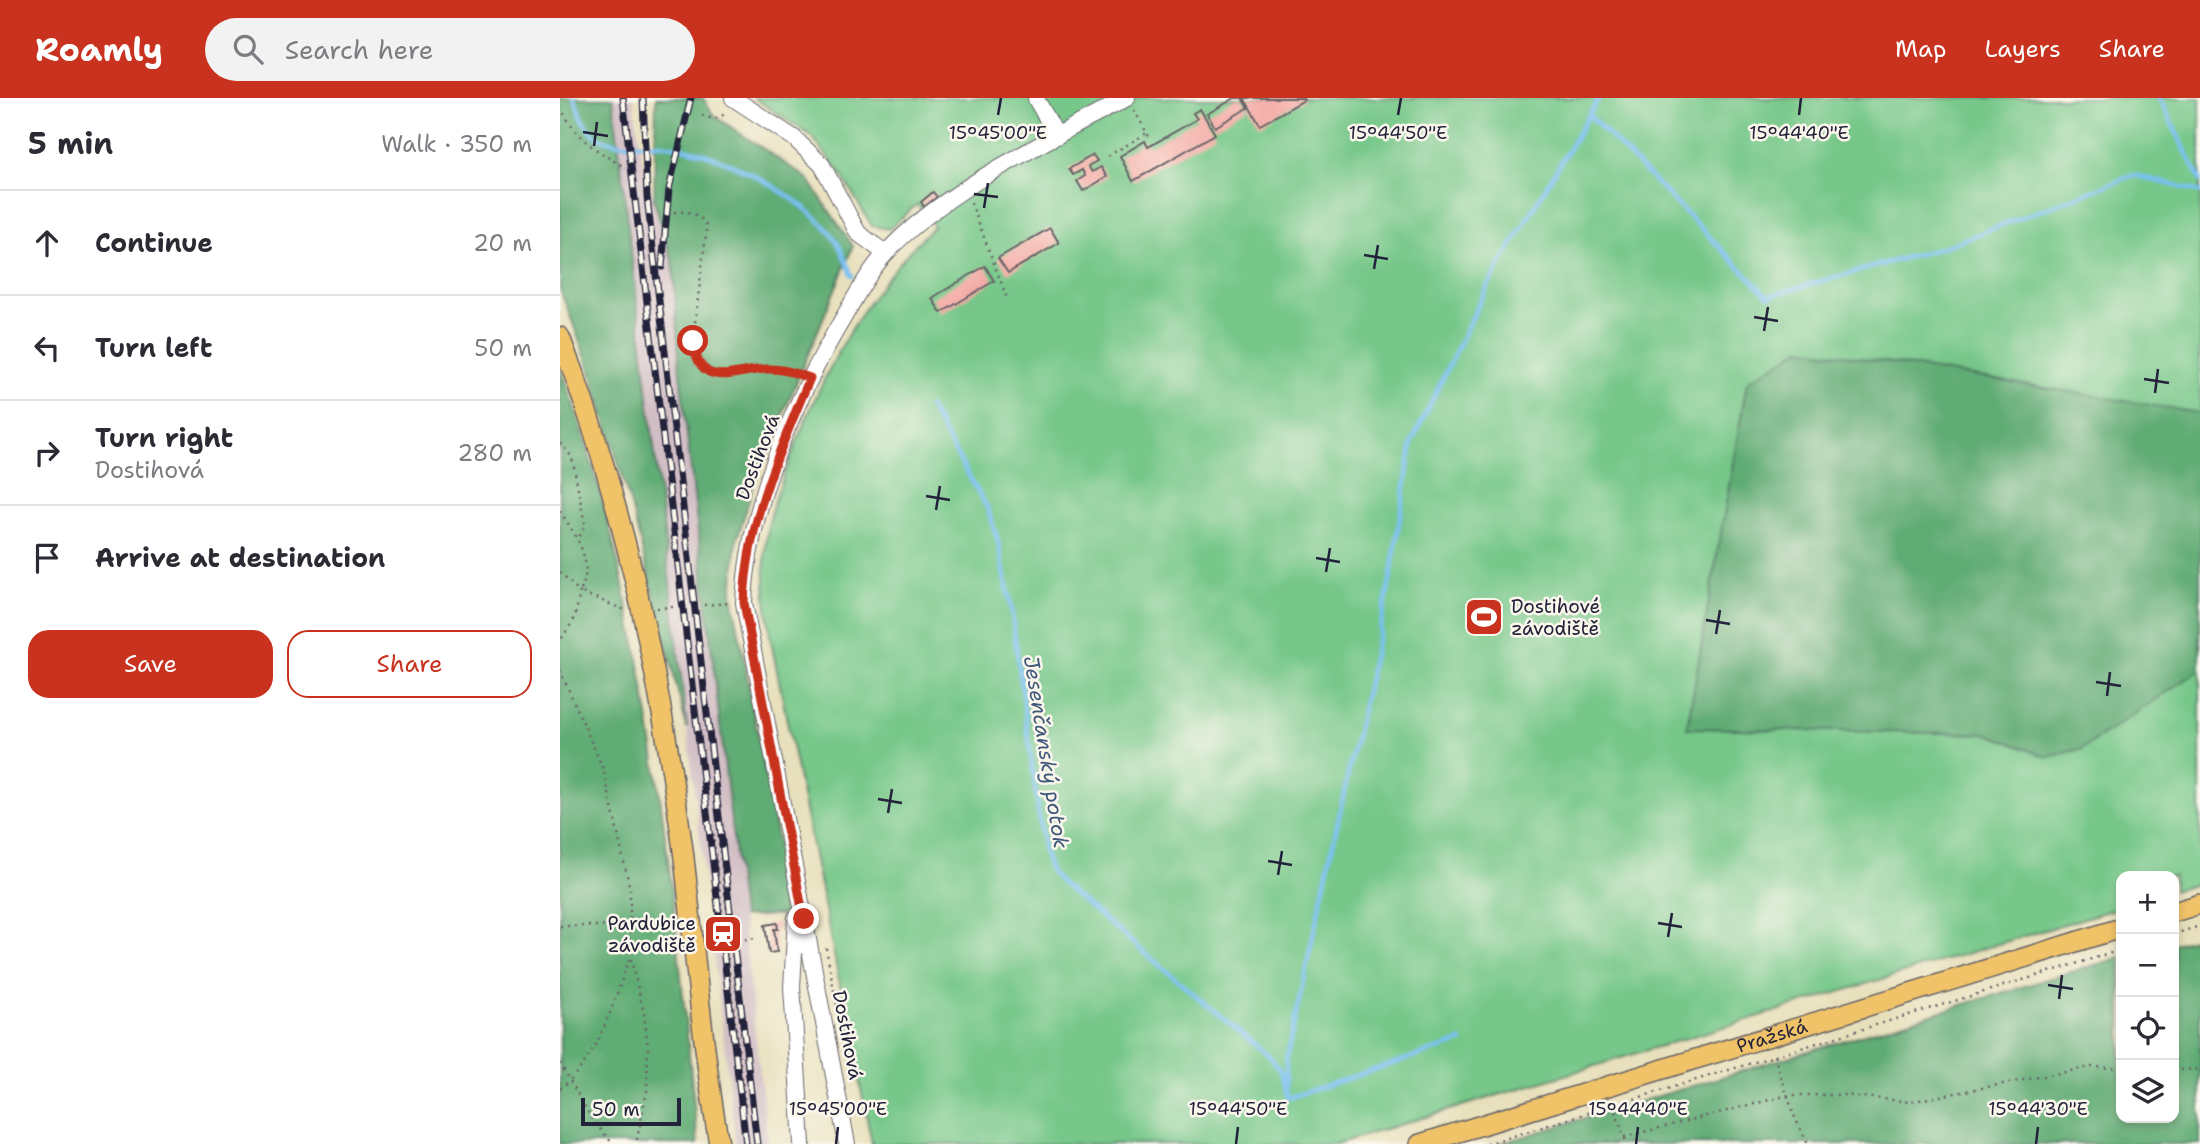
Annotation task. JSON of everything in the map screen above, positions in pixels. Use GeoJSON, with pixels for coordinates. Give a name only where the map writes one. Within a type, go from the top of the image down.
{"type":"FeatureCollection","features":[{"type":"Feature","properties":{"kind":"main road"},"geometry":{"type":"LineString","coordinates":[[560,337],[608,480],[637,589],[658,686],[683,850],[717,1138]]}},
{"type":"Feature","properties":{"kind":"main road"},"geometry":{"type":"LineString","coordinates":[[2179,910],[2200,904]]}},
{"type":"Feature","properties":{"kind":"main road","name":"Pražská"},"geometry":{"type":"LineString","coordinates":[[1420,1144],[2116,930]]}},
{"type":"Feature","properties":{"kind":"street"},"geometry":{"type":"LineString","coordinates":[[734,99],[794,138],[822,165],[858,233],[886,253]]}},
{"type":"Feature","properties":{"kind":"street"},"geometry":{"type":"LineString","coordinates":[[1036,99],[1058,136]]}},
{"type":"Feature","properties":{"kind":"street","name":"Dostihová"},"geometry":{"type":"LineString","coordinates":[[847,1144],[744,603],[745,563],[761,499],[810,378],[856,296],[886,253],[965,191],[1058,136],[1129,101]]}},
{"type":"Feature","properties":{"kind":"street"},"geometry":{"type":"LineString","coordinates":[[796,918],[792,987],[802,1144]]}},
{"type":"Feature","properties":{"kind":"path"},"geometry":{"type":"LineString","coordinates":[[702,115],[711,120],[722,117],[734,99]]}},
{"type":"Feature","properties":{"kind":"path"},"geometry":{"type":"LineString","coordinates":[[1129,101],[1152,141]]}},
{"type":"Feature","properties":{"kind":"path"},"geometry":{"type":"LineString","coordinates":[[560,107],[573,131],[595,150],[625,168]]}},
{"type":"Feature","properties":{"kind":"path"},"geometry":{"type":"LineString","coordinates":[[1108,156],[1147,133]]}},
{"type":"Feature","properties":{"kind":"path"},"geometry":{"type":"LineString","coordinates":[[965,191],[976,213],[1007,298]]}},
{"type":"Feature","properties":{"kind":"path"},"geometry":{"type":"LineString","coordinates":[[674,212],[690,212],[702,217],[708,226],[695,322],[696,360],[704,369],[720,374],[738,375],[770,368],[810,378]]}},
{"type":"Feature","properties":{"kind":"path"},"geometry":{"type":"LineString","coordinates":[[560,443],[572,457],[585,525],[578,540]]}},
{"type":"Feature","properties":{"kind":"path"},"geometry":{"type":"LineString","coordinates":[[560,511],[578,540],[587,565],[575,618],[560,641]]}},
{"type":"Feature","properties":{"kind":"path"},"geometry":{"type":"LineString","coordinates":[[560,572],[580,592],[632,612]]}},
{"type":"Feature","properties":{"kind":"path"},"geometry":{"type":"LineString","coordinates":[[704,605],[744,603]]}},
{"type":"Feature","properties":{"kind":"path"},"geometry":{"type":"LineString","coordinates":[[657,608],[673,607]]}},
{"type":"Feature","properties":{"kind":"path"},"geometry":{"type":"LineString","coordinates":[[560,670],[604,771],[630,889],[629,956],[644,1013],[648,1048],[647,1091],[636,1144]]}},
{"type":"Feature","properties":{"kind":"path"},"geometry":{"type":"LineString","coordinates":[[713,835],[718,835],[731,941],[750,1104],[745,1105],[713,835]]}},
{"type":"Feature","properties":{"kind":"path"},"geometry":{"type":"LineString","coordinates":[[560,926],[680,925]]}},
{"type":"Feature","properties":{"kind":"path"},"geometry":{"type":"LineString","coordinates":[[2179,932],[2200,926]]}},
{"type":"Feature","properties":{"kind":"path"},"geometry":{"type":"LineString","coordinates":[[731,941],[755,938]]}},
{"type":"Feature","properties":{"kind":"path"},"geometry":{"type":"LineString","coordinates":[[1487,1144],[2116,952]]}},
{"type":"Feature","properties":{"kind":"path"},"geometry":{"type":"LineString","coordinates":[[560,1089],[572,1079],[587,1059],[605,1026],[629,956]]}},
{"type":"Feature","properties":{"kind":"path"},"geometry":{"type":"LineString","coordinates":[[1774,1056],[1808,1144]]}},
{"type":"Feature","properties":{"kind":"path"},"geometry":{"type":"LineString","coordinates":[[560,1063],[572,1079],[592,1119],[613,1144]]}},
{"type":"Feature","properties":{"kind":"path"},"geometry":{"type":"LineString","coordinates":[[1624,1137],[1789,1095],[1844,1095],[1909,1102],[2079,1069],[2116,1068]]}},
{"type":"Feature","properties":{"kind":"path"},"geometry":{"type":"LineString","coordinates":[[2179,1070],[2200,1069]]}},
{"type":"Feature","properties":{"kind":"path"},"geometry":{"type":"LineString","coordinates":[[1612,1105],[1627,1144]]}},
{"type":"Feature","properties":{"kind":"shaded area"},"geometry":{"type":"Polygon","coordinates":[[[613,98],[633,98],[641,156],[673,264],[680,373],[768,1144],[736,1144],[613,98]]]}},
{"type":"Feature","properties":{"kind":"green space"},"geometry":{"type":"Polygon","coordinates":[[[560,98],[613,98],[687,728],[630,502],[591,372],[560,289],[560,98]]]}},
{"type":"Feature","properties":{"kind":"green space"},"geometry":{"type":"Polygon","coordinates":[[[656,98],[703,98],[713,115],[808,179],[853,246],[753,487],[737,540],[732,595],[791,914],[742,917],[680,373],[673,264],[654,200],[656,98]]]}},
{"type":"Feature","properties":{"kind":"green space","name":"Dostihové závodiště"},"geometry":{"type":"Polygon","coordinates":[[[754,98],[2200,98],[2200,883],[2179,889],[2179,871],[2116,871],[2116,909],[1336,1144],[872,1144],[770,636],[765,560],[771,513],[782,481],[835,358],[889,275],[934,226],[917,204],[889,229],[872,226],[839,171],[811,136],[754,98]]]}},
{"type":"Feature","properties":{"kind":"green space"},"geometry":{"type":"Polygon","coordinates":[[[1801,348],[2200,413],[2200,670],[2082,749],[2047,757],[1988,734],[1687,728],[1747,382],[1801,348]]]}},
{"type":"Feature","properties":{"kind":"green space"},"geometry":{"type":"Polygon","coordinates":[[[560,367],[591,461],[617,556],[637,653],[667,849],[698,1144],[560,1144],[560,367]]]}},
{"type":"Feature","properties":{"kind":"green space"},"geometry":{"type":"Polygon","coordinates":[[[2200,937],[2200,1144],[1499,1144],[2116,959],[2116,1123],[2179,1123],[2179,943],[2200,937]]]}},
{"type":"Feature","properties":{"kind":"building"},"geometry":{"type":"Polygon","coordinates":[[[1235,98],[1242,98],[1248,108],[1215,127],[1207,114],[1235,98]]]}},
{"type":"Feature","properties":{"kind":"building"},"geometry":{"type":"Polygon","coordinates":[[[1244,98],[1302,98],[1304,100],[1260,125],[1244,98]]]}},
{"type":"Feature","properties":{"kind":"building"},"geometry":{"type":"Polygon","coordinates":[[[1200,109],[1215,134],[1133,181],[1120,156],[1145,141],[1148,147],[1197,119],[1193,113],[1200,109]]]}},
{"type":"Feature","properties":{"kind":"building"},"geometry":{"type":"Polygon","coordinates":[[[1093,155],[1097,161],[1088,166],[1092,172],[1101,167],[1107,177],[1083,191],[1077,181],[1085,176],[1082,170],[1073,175],[1069,169],[1093,155]]]}},
{"type":"Feature","properties":{"kind":"building"},"geometry":{"type":"Polygon","coordinates":[[[933,192],[937,197],[924,207],[921,202],[933,192]]]}},
{"type":"Feature","properties":{"kind":"building"},"geometry":{"type":"Polygon","coordinates":[[[1050,228],[1059,243],[1008,273],[998,258],[1050,228]]]}},
{"type":"Feature","properties":{"kind":"building"},"geometry":{"type":"Polygon","coordinates":[[[985,266],[994,281],[941,313],[932,298],[985,266]]]}},
{"type":"Feature","properties":{"kind":"building"},"geometry":{"type":"Polygon","coordinates":[[[777,923],[778,929],[774,929],[777,952],[769,953],[765,925],[777,923]]]}},
{"type":"Feature","properties":{"kind":"waterway","name":"Jesenčanský potok"},"geometry":{"type":"LineString","coordinates":[[574,98],[587,128],[604,140],[621,144],[658,144],[689,149],[737,167],[785,194],[824,225],[837,242],[852,276]]}},
{"type":"Feature","properties":{"kind":"waterway"},"geometry":{"type":"LineString","coordinates":[[1286,1088],[1286,1060],[1390,581],[1412,442],[1488,285],[1599,98]]}},
{"type":"Feature","properties":{"kind":"waterway"},"geometry":{"type":"LineString","coordinates":[[2159,98],[2200,180]]}},
{"type":"Feature","properties":{"kind":"waterway"},"geometry":{"type":"LineString","coordinates":[[1590,116],[1768,296],[1941,248],[2134,175],[2200,192]]}},
{"type":"Feature","properties":{"kind":"waterway","name":"Jesenčanský potok"},"geometry":{"type":"LineString","coordinates":[[929,407],[988,509],[999,545],[1011,608],[1044,854],[1051,872],[1270,1057],[1281,1072],[1288,1098],[1462,1041]]}},
{"type":"Feature","properties":{"kind":"railway"},"geometry":{"type":"LineString","coordinates":[[623,98],[746,1144]]}},
{"type":"Feature","properties":{"kind":"railway"},"geometry":{"type":"LineString","coordinates":[[643,98],[647,197],[757,1144]]}},
{"type":"Feature","properties":{"kind":"railway"},"geometry":{"type":"LineString","coordinates":[[662,267],[669,189],[691,98]]}},
{"type":"Feature","properties":{"kind":"place","name":"Dostihové závodiště"},"geometry":{"type":"Point","coordinates":[1484,617]}},
{"type":"Feature","properties":{"kind":"place","name":"Pardubice závodiště"},"geometry":{"type":"Point","coordinates":[723,934]}},
{"type":"Feature","properties":{"kind":"route"},"geometry":{"type":"LineString","coordinates":[[693,341],[696,360],[704,369],[720,374],[738,375],[770,368],[810,378],[761,499],[745,563],[744,603],[804,919]]}}]}
